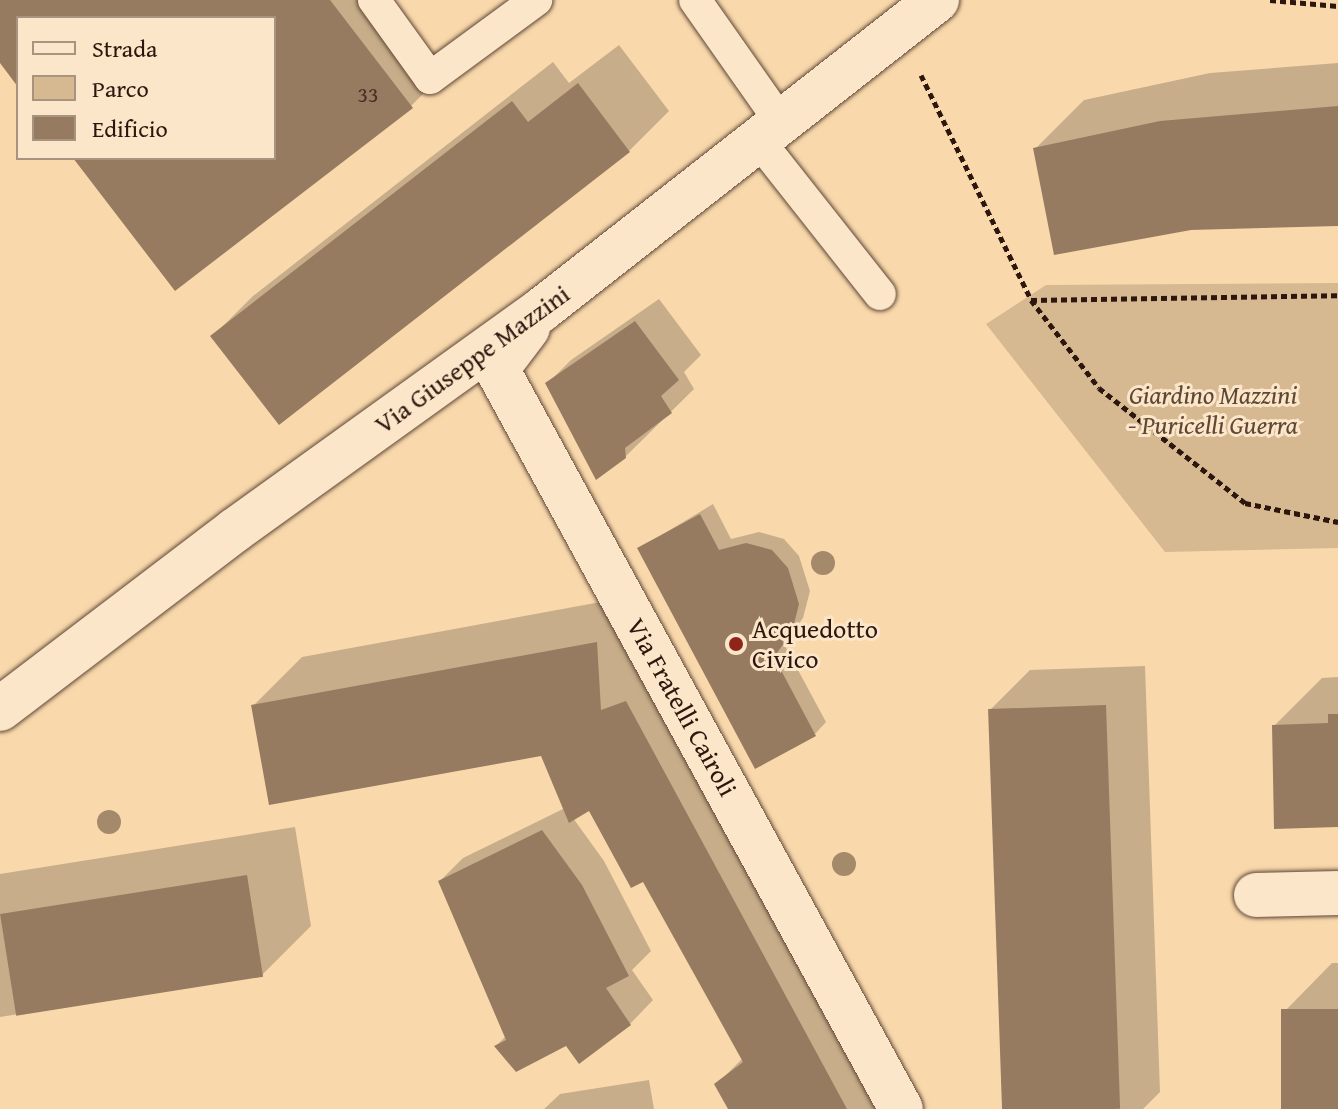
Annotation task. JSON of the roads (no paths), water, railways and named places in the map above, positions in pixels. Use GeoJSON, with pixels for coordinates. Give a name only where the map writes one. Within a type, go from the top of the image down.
{"type":"FeatureCollection","features":[{"type":"Feature","properties":{"kind":"street","name":"Via Giuseppe Mazzini"},"geometry":{"type":"LineString","coordinates":[[0,709],[235,530],[541,310],[937,0]]}},
{"type":"Feature","properties":{"kind":"street","name":"Via Fratelli Cairoli"},"geometry":{"type":"LineString","coordinates":[[541,310],[497,369],[901,1109]]}},
{"type":"Feature","properties":{"kind":"street"},"geometry":{"type":"LineString","coordinates":[[1256,895],[1338,893]]}},
{"type":"Feature","properties":{"kind":"lane"},"geometry":{"type":"LineString","coordinates":[[374,0],[430,78],[536,0]]}},
{"type":"Feature","properties":{"kind":"lane"},"geometry":{"type":"LineString","coordinates":[[695,0],[736,56],[771,132],[880,294]]}},
{"type":"Feature","properties":{"kind":"place","name":"Acquedotto Civico"},"geometry":{"type":"Point","coordinates":[736,644]}},
{"type":"Feature","properties":{"kind":"park label","name":"Giardino Mazzini - Puricelli Guerra"},"geometry":{"type":"Point","coordinates":[1213,410]}}]}
